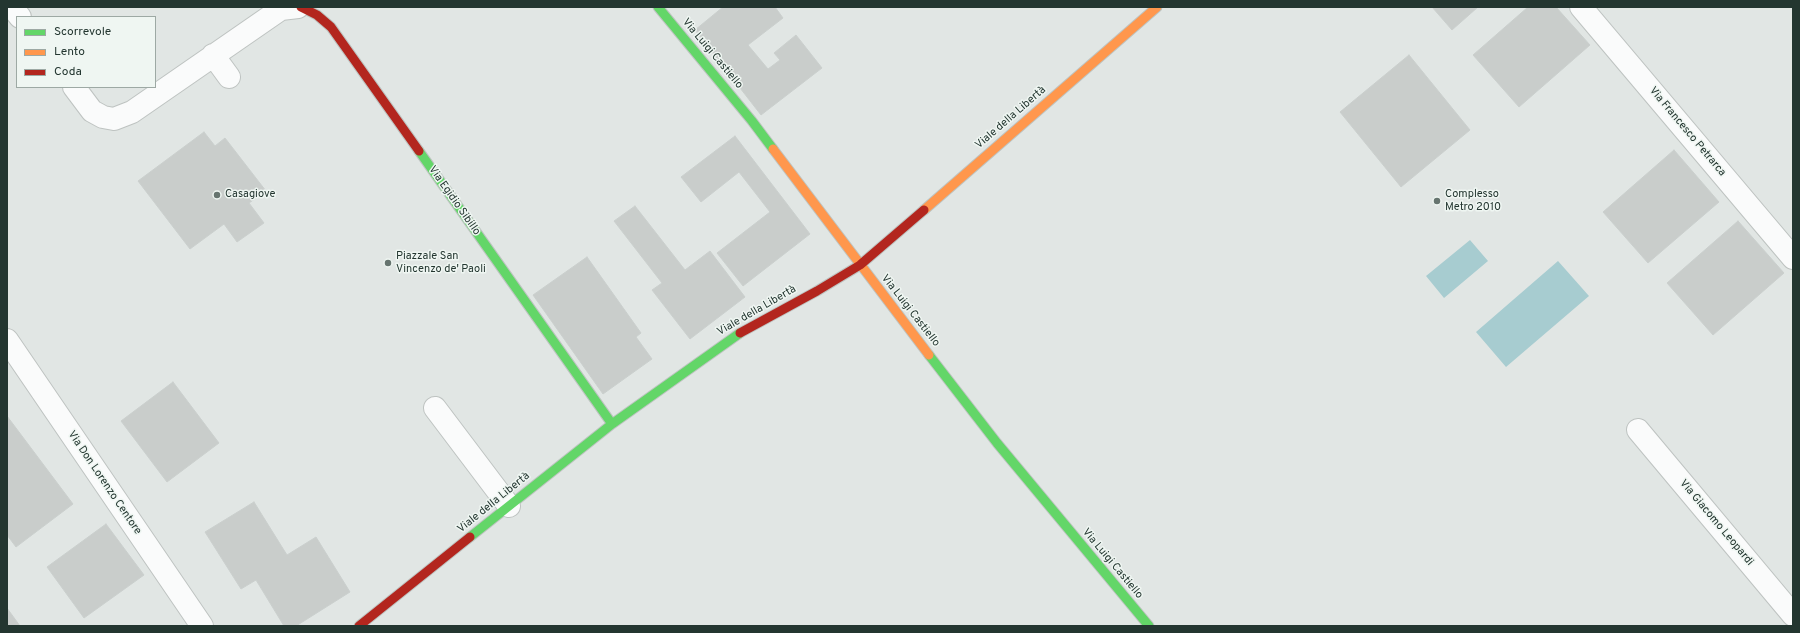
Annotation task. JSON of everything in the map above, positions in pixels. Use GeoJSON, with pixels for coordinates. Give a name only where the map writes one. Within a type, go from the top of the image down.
{"type":"FeatureCollection","features":[{"type":"Feature","properties":{"kind":"street"},"geometry":{"type":"LineString","coordinates":[[12,7],[19,16]]}},
{"type":"Feature","properties":{"kind":"street"},"geometry":{"type":"LineString","coordinates":[[75,88],[92,111],[103,117],[114,118],[132,112],[280,9],[298,7]]}},
{"type":"Feature","properties":{"kind":"street","name":"Via Egidio Sibillo"},"geometry":{"type":"LineString","coordinates":[[301,7],[317,15],[331,27],[612,424]]}},
{"type":"Feature","properties":{"kind":"street","name":"Via Luigi Castiello"},"geometry":{"type":"LineString","coordinates":[[658,7],[752,120],[860,266],[997,443],[1149,626]]}},
{"type":"Feature","properties":{"kind":"street","name":"Viale della Libertà"},"geometry":{"type":"LineString","coordinates":[[359,626],[612,424],[734,336],[860,266],[1157,7]]}},
{"type":"Feature","properties":{"kind":"street","name":"Via Francesco Petrarca"},"geometry":{"type":"LineString","coordinates":[[1581,7],[1793,258]]}},
{"type":"Feature","properties":{"kind":"street"},"geometry":{"type":"LineString","coordinates":[[213,55],[229,77]]}},
{"type":"Feature","properties":{"kind":"street","name":"Via Don Lorenzo Centore"},"geometry":{"type":"LineString","coordinates":[[7,340],[202,626]]}},
{"type":"Feature","properties":{"kind":"street"},"geometry":{"type":"LineString","coordinates":[[435,408],[509,506]]}},
{"type":"Feature","properties":{"kind":"street","name":"Via Giacomo Leopardi"},"geometry":{"type":"LineString","coordinates":[[1638,430],[1793,615]]}},
{"type":"Feature","properties":{"kind":"water"},"geometry":{"type":"Polygon","coordinates":[[[1470,240],[1488,261],[1444,298],[1426,276],[1470,240]]]}},
{"type":"Feature","properties":{"kind":"water"},"geometry":{"type":"Polygon","coordinates":[[[1558,261],[1589,296],[1506,367],[1476,332],[1558,261]]]}},
{"type":"Feature","properties":{"kind":"building"},"geometry":{"type":"Polygon","coordinates":[[[723,7],[775,7],[783,18],[748,45],[768,69],[780,60],[774,53],[796,35],[822,68],[761,115],[695,30],[723,7]]]}},
{"type":"Feature","properties":{"kind":"building"},"geometry":{"type":"Polygon","coordinates":[[[1432,7],[1478,7],[1452,30],[1432,7]]]}},
{"type":"Feature","properties":{"kind":"building"},"geometry":{"type":"Polygon","coordinates":[[[1528,7],[1556,7],[1590,45],[1519,107],[1473,55],[1528,7]]]}},
{"type":"Feature","properties":{"kind":"building"},"geometry":{"type":"Polygon","coordinates":[[[1409,55],[1470,130],[1401,187],[1340,112],[1409,55]]]}},
{"type":"Feature","properties":{"kind":"building"},"geometry":{"type":"Polygon","coordinates":[[[204,132],[215,146],[225,138],[266,191],[249,203],[264,223],[237,242],[224,224],[190,249],[138,181],[204,132]]]}},
{"type":"Feature","properties":{"kind":"building"},"geometry":{"type":"Polygon","coordinates":[[[735,136],[810,234],[743,286],[717,253],[770,212],[739,172],[701,202],[681,177],[735,136]]]}},
{"type":"Feature","properties":{"kind":"building"},"geometry":{"type":"Polygon","coordinates":[[[1674,150],[1719,202],[1648,263],[1603,212],[1674,150]]]}},
{"type":"Feature","properties":{"kind":"building"},"geometry":{"type":"Polygon","coordinates":[[[635,206],[685,270],[710,251],[745,297],[690,339],[652,290],[662,283],[614,221],[635,206]]]}},
{"type":"Feature","properties":{"kind":"building"},"geometry":{"type":"Polygon","coordinates":[[[1738,221],[1784,273],[1713,335],[1667,283],[1738,221]]]}},
{"type":"Feature","properties":{"kind":"building"},"geometry":{"type":"Polygon","coordinates":[[[587,257],[641,333],[636,337],[652,359],[603,394],[533,295],[587,257]]]}},
{"type":"Feature","properties":{"kind":"building"},"geometry":{"type":"Polygon","coordinates":[[[173,382],[219,443],[167,482],[121,421],[173,382]]]}},
{"type":"Feature","properties":{"kind":"building"},"geometry":{"type":"Polygon","coordinates":[[[7,416],[73,504],[16,547],[7,535],[7,416]]]}},
{"type":"Feature","properties":{"kind":"building"},"geometry":{"type":"Polygon","coordinates":[[[254,502],[287,555],[316,537],[350,592],[296,626],[284,626],[256,580],[241,589],[205,532],[254,502]]]}},
{"type":"Feature","properties":{"kind":"building"},"geometry":{"type":"Polygon","coordinates":[[[106,524],[144,575],[84,618],[47,567],[106,524]]]}},
{"type":"Feature","properties":{"kind":"building"},"geometry":{"type":"Polygon","coordinates":[[[7,608],[20,626],[7,626],[7,608]]]}},
{"type":"Feature","properties":{"kind":"traffic: fast"},"geometry":{"type":"LineString","coordinates":[[658,7],[752,121],[773,149]]}},
{"type":"Feature","properties":{"kind":"traffic: fast"},"geometry":{"type":"LineString","coordinates":[[419,151],[612,424]]}},
{"type":"Feature","properties":{"kind":"traffic: fast"},"geometry":{"type":"LineString","coordinates":[[470,537],[612,424],[740,333]]}},
{"type":"Feature","properties":{"kind":"traffic: fast"},"geometry":{"type":"LineString","coordinates":[[929,355],[997,443],[1149,626]]}},
{"type":"Feature","properties":{"kind":"traffic: slow"},"geometry":{"type":"LineString","coordinates":[[924,210],[1157,7]]}},
{"type":"Feature","properties":{"kind":"traffic: slow"},"geometry":{"type":"LineString","coordinates":[[773,149],[929,355]]}},
{"type":"Feature","properties":{"kind":"traffic: jam"},"geometry":{"type":"LineString","coordinates":[[301,7],[317,15],[331,27],[419,151]]}},
{"type":"Feature","properties":{"kind":"traffic: jam"},"geometry":{"type":"LineString","coordinates":[[740,333],[817,291],[860,265],[924,210]]}},
{"type":"Feature","properties":{"kind":"traffic: jam"},"geometry":{"type":"LineString","coordinates":[[359,626],[470,537]]}},
{"type":"Feature","properties":{"kind":"place","name":"Casagiove"},"geometry":{"type":"Point","coordinates":[217,195]}},
{"type":"Feature","properties":{"kind":"place","name":"Complesso Metro 2010"},"geometry":{"type":"Point","coordinates":[1437,201]}},
{"type":"Feature","properties":{"kind":"place","name":"Piazzale San Vincenzo de' Paoli"},"geometry":{"type":"Point","coordinates":[388,263]}}]}
